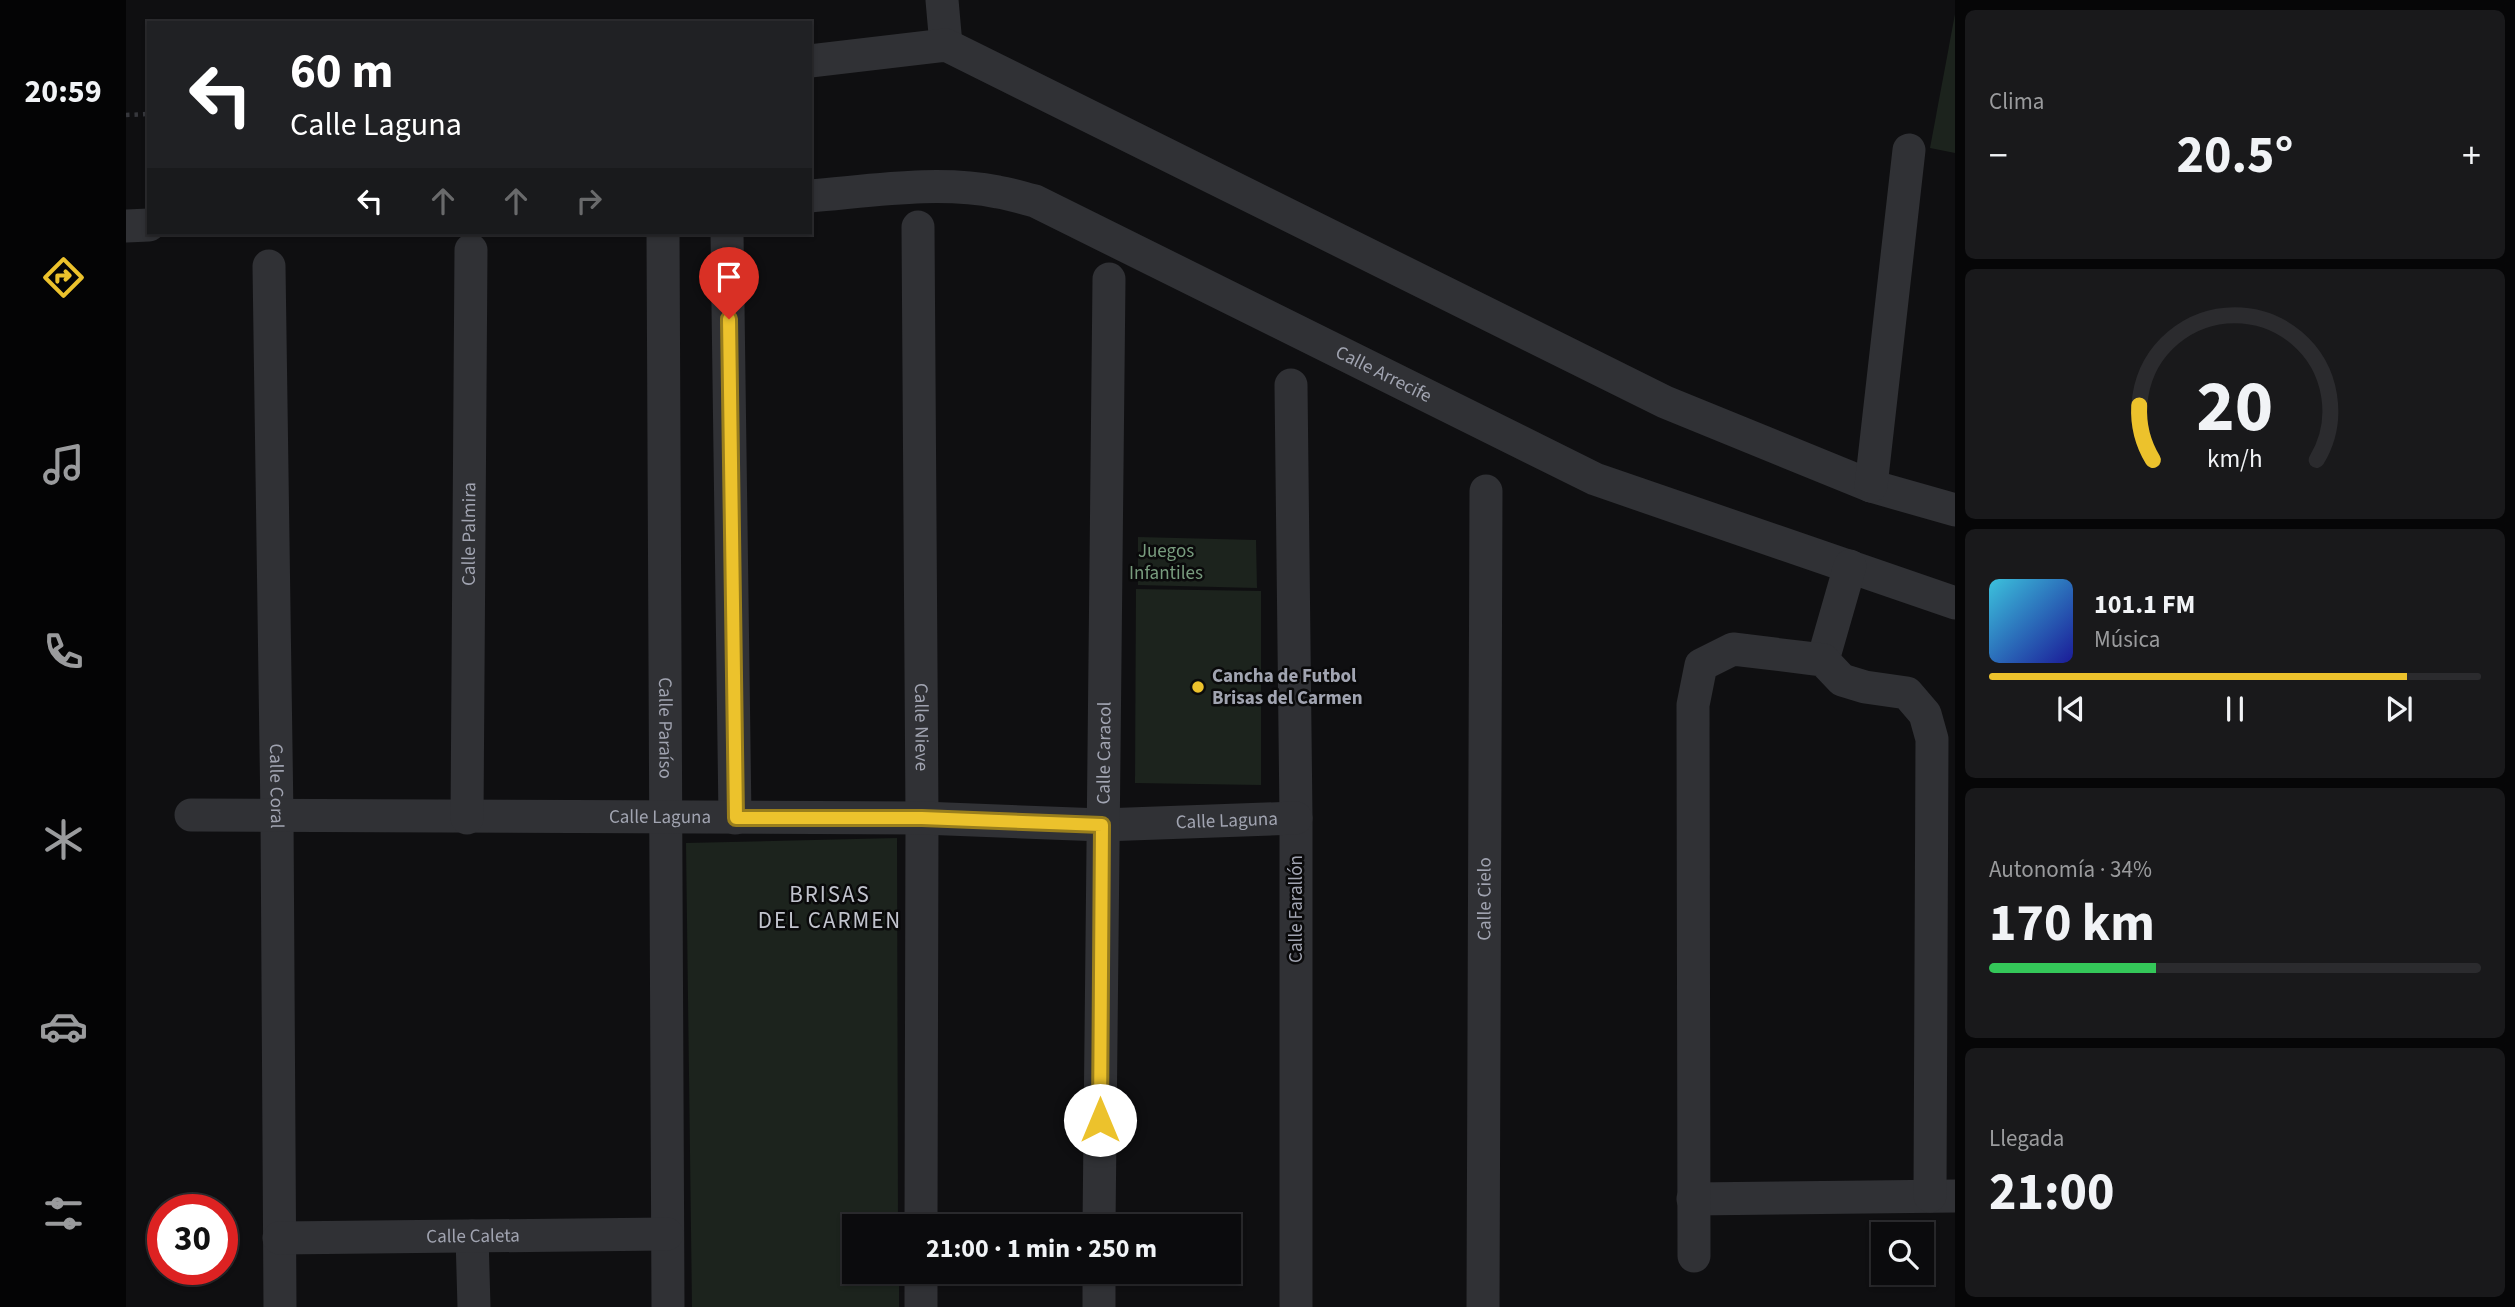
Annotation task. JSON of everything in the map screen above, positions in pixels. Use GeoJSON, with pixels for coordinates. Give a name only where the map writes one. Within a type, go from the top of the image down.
{"type":"FeatureCollection","features":[{"type":"Feature","properties":{"kind":"street"},"geometry":{"type":"LineString","coordinates":[[942,0],[946,45]]}},
{"type":"Feature","properties":{"kind":"street"},"geometry":{"type":"LineString","coordinates":[[812,61],[946,45],[1665,402],[1871,486],[1955,510]]}},
{"type":"Feature","properties":{"kind":"street"},"geometry":{"type":"LineString","coordinates":[[1871,486],[1909,150]]}},
{"type":"Feature","properties":{"kind":"street","name":"Calle Arrecife"},"geometry":{"type":"LineString","coordinates":[[812,196],[914,188],[954,188],[997,191],[1035,201],[1595,479],[1955,603]]}},
{"type":"Feature","properties":{"kind":"street"},"geometry":{"type":"LineString","coordinates":[[126,226],[147,225]]}},
{"type":"Feature","properties":{"kind":"street","name":"Calle Nieve"},"geometry":{"type":"LineString","coordinates":[[918,227],[922,818],[921,1214]]}},
{"type":"Feature","properties":{"kind":"street","name":"Calle Paraíso"},"geometry":{"type":"LineString","coordinates":[[663,235],[668,1307]]}},
{"type":"Feature","properties":{"kind":"street"},"geometry":{"type":"LineString","coordinates":[[727,235],[736,818]]}},
{"type":"Feature","properties":{"kind":"street","name":"Calle Palmira"},"geometry":{"type":"LineString","coordinates":[[467,818],[471,250]]}},
{"type":"Feature","properties":{"kind":"street","name":"Calle Coral"},"geometry":{"type":"LineString","coordinates":[[269,266],[277,817],[280,1307]]}},
{"type":"Feature","properties":{"kind":"street","name":"Calle Caracol"},"geometry":{"type":"LineString","coordinates":[[1100,1214],[1109,279]]}},
{"type":"Feature","properties":{"kind":"street","name":"Calle Farallón"},"geometry":{"type":"LineString","coordinates":[[1291,385],[1296,818],[1296,1307]]}},
{"type":"Feature","properties":{"kind":"street","name":"Calle Cielo"},"geometry":{"type":"LineString","coordinates":[[1483,1307],[1486,491]]}},
{"type":"Feature","properties":{"kind":"street"},"geometry":{"type":"LineString","coordinates":[[1823,660],[1850,566]]}},
{"type":"Feature","properties":{"kind":"street"},"geometry":{"type":"LineString","coordinates":[[1693,1199],[1942,1196],[1932,739],[1925,714],[1907,693],[1865,687],[1842,680],[1823,660],[1733,649],[1701,665],[1693,705],[1693,1199],[1694,1256]]}},
{"type":"Feature","properties":{"kind":"street","name":"Calle Laguna"},"geometry":{"type":"LineString","coordinates":[[191,815],[922,818],[1102,825],[1296,818]]}},
{"type":"Feature","properties":{"kind":"street","name":"Calle Caleta"},"geometry":{"type":"LineString","coordinates":[[279,1238],[667,1234]]}},
{"type":"Feature","properties":{"kind":"street"},"geometry":{"type":"LineString","coordinates":[[472,1236],[474,1307]]}},
{"type":"Feature","properties":{"kind":"street"},"geometry":{"type":"LineString","coordinates":[[920,1307],[921,1284]]}},
{"type":"Feature","properties":{"kind":"street"},"geometry":{"type":"LineString","coordinates":[[1099,1284],[1099,1307]]}},
{"type":"Feature","properties":{"kind":"path"},"geometry":{"type":"LineString","coordinates":[[126,115],[147,114]]}},
{"type":"Feature","properties":{"kind":"green space"},"geometry":{"type":"Polygon","coordinates":[[[1955,14],[1955,153],[1930,148],[1955,14]]]}},
{"type":"Feature","properties":{"kind":"green space","name":"Juegos Infantiles"},"geometry":{"type":"Polygon","coordinates":[[[1138,537],[1256,540],[1257,588],[1138,585],[1138,537]]]}},
{"type":"Feature","properties":{"kind":"green space","name":"Cancha de Futbol Brisas del Carmen"},"geometry":{"type":"Polygon","coordinates":[[[1136,589],[1261,591],[1261,785],[1135,783],[1136,589]]]}},
{"type":"Feature","properties":{"kind":"green space"},"geometry":{"type":"Polygon","coordinates":[[[897,838],[898,1214],[842,1214],[842,1284],[899,1284],[899,1307],[692,1307],[686,843],[897,838]]]}},
{"type":"Feature","properties":{"kind":"place","name":"Cancha de Futbol Brisas del Carmen"},"geometry":{"type":"Point","coordinates":[1198,687]}},
{"type":"Feature","properties":{"kind":"district","name":"BRISAS DEL CARMEN"},"geometry":{"type":"Point","coordinates":[830,907]}},
{"type":"Feature","properties":{"kind":"route"},"geometry":{"type":"LineString","coordinates":[[729,319],[736,818],[922,818],[1102,825],[1100,1120]]}}]}
